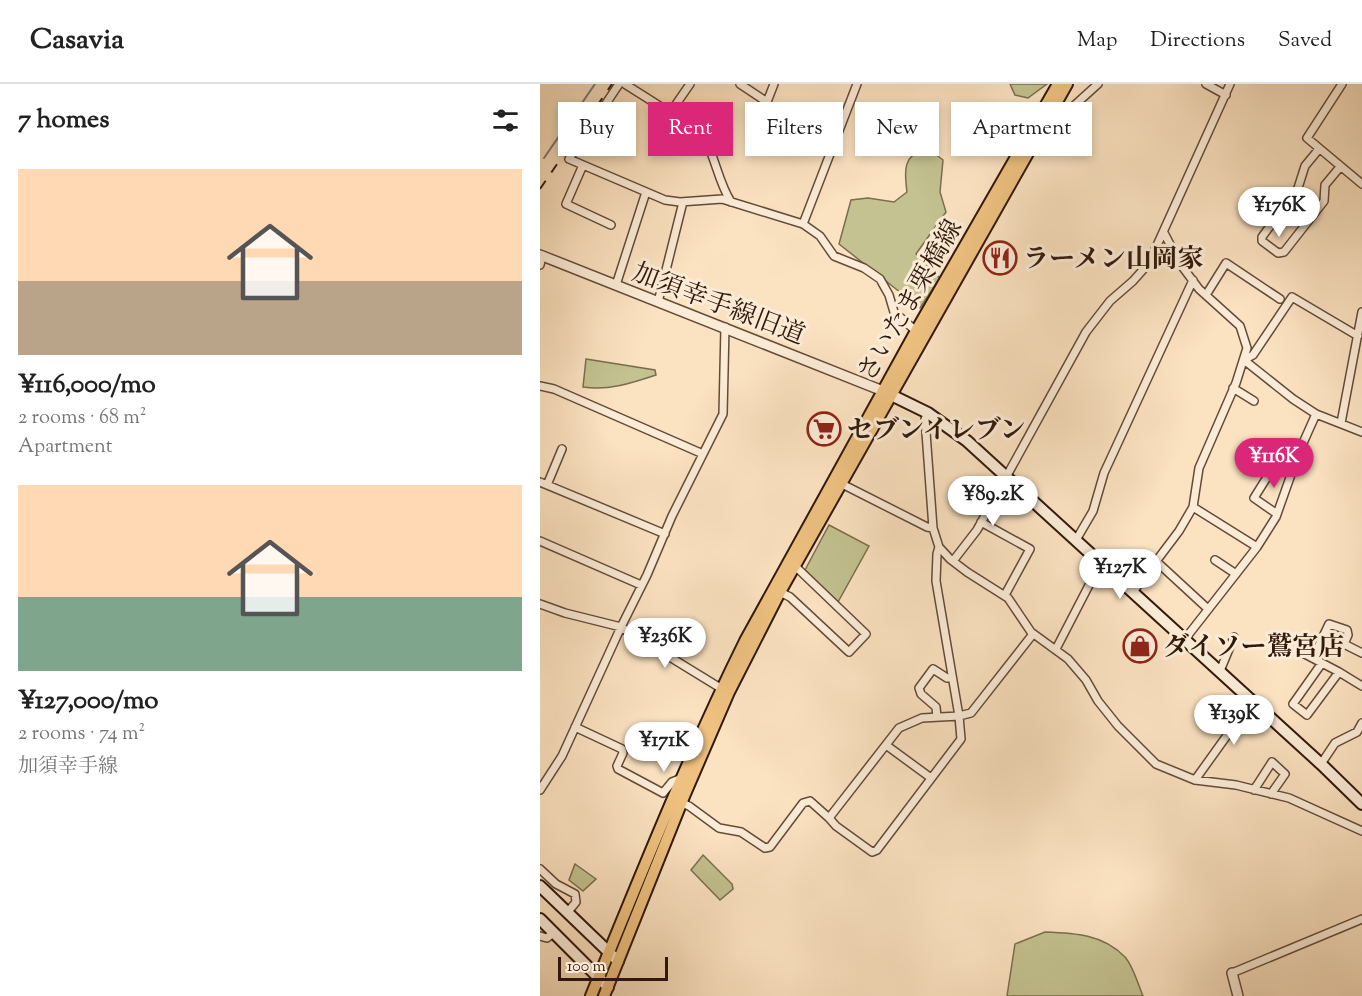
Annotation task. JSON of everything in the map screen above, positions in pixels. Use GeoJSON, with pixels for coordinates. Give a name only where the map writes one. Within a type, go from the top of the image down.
{"type":"FeatureCollection","features":[{"type":"Feature","properties":{"kind":"main road","name":"さいたま栗橋線"},"geometry":{"type":"LineString","coordinates":[[591,996],[608,953],[687,779],[780,592],[842,484],[916,332],[1058,84]]}},
{"type":"Feature","properties":{"kind":"main road","name":"さいたま栗橋線"},"geometry":{"type":"LineString","coordinates":[[1057,102],[1067,84]]}},
{"type":"Feature","properties":{"kind":"main road","name":"さいたま栗橋線"},"geometry":{"type":"LineString","coordinates":[[606,991],[682,803],[687,779],[722,689],[760,613],[1025,156]]}},
{"type":"Feature","properties":{"kind":"main road"},"geometry":{"type":"LineString","coordinates":[[888,393],[928,413],[961,436],[1248,696],[1362,804]]}},
{"type":"Feature","properties":{"kind":"main road"},"geometry":{"type":"LineString","coordinates":[[540,886],[618,961]]}},
{"type":"Feature","properties":{"kind":"main road"},"geometry":{"type":"LineString","coordinates":[[540,919],[598,979],[606,991]]}},
{"type":"Feature","properties":{"kind":"street"},"geometry":{"type":"LineString","coordinates":[[619,84],[569,159],[665,200],[683,202],[712,199],[731,202],[804,224],[820,236],[834,256],[864,268],[880,279],[889,295],[894,312],[916,332]]}},
{"type":"Feature","properties":{"kind":"street"},"geometry":{"type":"LineString","coordinates":[[625,84],[653,102]]}},
{"type":"Feature","properties":{"kind":"street"},"geometry":{"type":"LineString","coordinates":[[678,102],[690,84]]}},
{"type":"Feature","properties":{"kind":"street"},"geometry":{"type":"LineString","coordinates":[[740,84],[767,102],[774,84]]}},
{"type":"Feature","properties":{"kind":"street"},"geometry":{"type":"LineString","coordinates":[[804,224],[857,84]]}},
{"type":"Feature","properties":{"kind":"street"},"geometry":{"type":"LineString","coordinates":[[1078,102],[1098,84]]}},
{"type":"Feature","properties":{"kind":"street"},"geometry":{"type":"LineString","coordinates":[[1206,84],[1226,95]]}},
{"type":"Feature","properties":{"kind":"street"},"geometry":{"type":"LineString","coordinates":[[953,561],[981,522],[1086,332],[1110,301],[1144,270],[1164,233],[1230,84]]}},
{"type":"Feature","properties":{"kind":"street"},"geometry":{"type":"LineString","coordinates":[[1342,84],[1306,136],[1362,184]]}},
{"type":"Feature","properties":{"kind":"street"},"geometry":{"type":"LineString","coordinates":[[1319,149],[1305,166],[1298,188],[1262,237],[1262,241],[1278,253],[1284,252],[1324,201],[1325,185],[1340,167]]}},
{"type":"Feature","properties":{"kind":"street"},"geometry":{"type":"LineString","coordinates":[[711,156],[722,187],[731,202]]}},
{"type":"Feature","properties":{"kind":"street"},"geometry":{"type":"LineString","coordinates":[[583,165],[566,204],[611,225]]}},
{"type":"Feature","properties":{"kind":"street"},"geometry":{"type":"LineString","coordinates":[[616,285],[646,192]]}},
{"type":"Feature","properties":{"kind":"street"},"geometry":{"type":"LineString","coordinates":[[658,302],[683,202]]}},
{"type":"Feature","properties":{"kind":"street"},"geometry":{"type":"LineString","coordinates":[[1133,592],[1179,531],[1193,507],[1198,468],[1233,388],[1247,348],[1240,326],[1193,280],[1181,265],[1164,233]]}},
{"type":"Feature","properties":{"kind":"street","name":"加須幸手線旧道"},"geometry":{"type":"LineString","coordinates":[[541,258],[724,327],[888,393]]}},
{"type":"Feature","properties":{"kind":"street"},"geometry":{"type":"LineString","coordinates":[[1206,295],[1226,263],[1280,300]]}},
{"type":"Feature","properties":{"kind":"street"},"geometry":{"type":"LineString","coordinates":[[1076,540],[1093,511],[1104,473],[1193,280]]}},
{"type":"Feature","properties":{"kind":"street"},"geometry":{"type":"LineString","coordinates":[[1244,360],[1253,355],[1292,297],[1358,336]]}},
{"type":"Feature","properties":{"kind":"street"},"geometry":{"type":"LineString","coordinates":[[1341,423],[1362,312]]}},
{"type":"Feature","properties":{"kind":"street"},"geometry":{"type":"LineString","coordinates":[[540,790],[562,756],[672,516],[723,414],[724,327]]}},
{"type":"Feature","properties":{"kind":"street"},"geometry":{"type":"LineString","coordinates":[[1244,360],[1293,399],[1316,414],[1362,432]]}},
{"type":"Feature","properties":{"kind":"street"},"geometry":{"type":"LineString","coordinates":[[540,386],[554,389],[703,454]]}},
{"type":"Feature","properties":{"kind":"street"},"geometry":{"type":"LineString","coordinates":[[1233,388],[1254,401]]}},
{"type":"Feature","properties":{"kind":"street"},"geometry":{"type":"LineString","coordinates":[[928,413],[925,419],[933,528],[939,547],[953,561],[1005,595],[1033,634],[1068,659],[1086,680],[1098,701],[1118,726],[1146,751],[1156,764],[1195,780],[1236,785],[1288,798],[1324,812],[1362,831]]}},
{"type":"Feature","properties":{"kind":"street"},"geometry":{"type":"LineString","coordinates":[[1185,639],[1257,548],[1277,514],[1316,414]]}},
{"type":"Feature","properties":{"kind":"street"},"geometry":{"type":"LineString","coordinates":[[562,449],[543,483],[665,534]]}},
{"type":"Feature","properties":{"kind":"street"},"geometry":{"type":"LineString","coordinates":[[1277,514],[1254,498],[1279,458],[1294,468]]}},
{"type":"Feature","properties":{"kind":"street"},"geometry":{"type":"LineString","coordinates":[[842,484],[927,528],[933,528]]}},
{"type":"Feature","properties":{"kind":"street"},"geometry":{"type":"LineString","coordinates":[[1193,507],[1257,548]]}},
{"type":"Feature","properties":{"kind":"street"},"geometry":{"type":"LineString","coordinates":[[981,522],[1030,549],[1005,595]]}},
{"type":"Feature","properties":{"kind":"street"},"geometry":{"type":"LineString","coordinates":[[540,541],[641,585]]}},
{"type":"Feature","properties":{"kind":"street"},"geometry":{"type":"LineString","coordinates":[[682,803],[719,828],[741,832],[765,848],[770,847],[804,803],[810,801],[836,826],[872,852],[877,850],[961,739],[936,581],[939,547]]}},
{"type":"Feature","properties":{"kind":"street"},"geometry":{"type":"LineString","coordinates":[[1215,560],[1236,574]]}},
{"type":"Feature","properties":{"kind":"street"},"geometry":{"type":"LineString","coordinates":[[1056,649],[1101,562]]}},
{"type":"Feature","properties":{"kind":"street"},"geometry":{"type":"LineString","coordinates":[[1157,562],[1208,609]]}},
{"type":"Feature","properties":{"kind":"street"},"geometry":{"type":"LineString","coordinates":[[780,592],[790,597],[849,652],[866,634],[795,566]]}},
{"type":"Feature","properties":{"kind":"street"},"geometry":{"type":"LineString","coordinates":[[540,604],[565,613],[621,627],[722,689]]}},
{"type":"Feature","properties":{"kind":"street"},"geometry":{"type":"LineString","coordinates":[[1313,658],[1329,624],[1347,630],[1348,635],[1344,644],[1362,653]]}},
{"type":"Feature","properties":{"kind":"street"},"geometry":{"type":"LineString","coordinates":[[829,818],[899,728],[922,718],[971,713],[1033,634]]}},
{"type":"Feature","properties":{"kind":"street"},"geometry":{"type":"LineString","coordinates":[[1220,671],[1234,637]]}},
{"type":"Feature","properties":{"kind":"street"},"geometry":{"type":"LineString","coordinates":[[1301,652],[1362,686]]}},
{"type":"Feature","properties":{"kind":"street"},"geometry":{"type":"LineString","coordinates":[[1322,663],[1293,704],[1307,715],[1340,672]]}},
{"type":"Feature","properties":{"kind":"street"},"geometry":{"type":"LineString","coordinates":[[937,717],[936,707],[921,694],[919,688],[933,669],[947,678],[952,678]]}},
{"type":"Feature","properties":{"kind":"street"},"geometry":{"type":"LineString","coordinates":[[1195,780],[1228,734],[1248,696]]}},
{"type":"Feature","properties":{"kind":"street"},"geometry":{"type":"LineString","coordinates":[[1321,764],[1335,743],[1358,732],[1362,723]]}},
{"type":"Feature","properties":{"kind":"street"},"geometry":{"type":"LineString","coordinates":[[575,727],[622,749],[618,769],[663,793],[672,782],[687,779]]}},
{"type":"Feature","properties":{"kind":"street"},"geometry":{"type":"LineString","coordinates":[[886,745],[931,778]]}},
{"type":"Feature","properties":{"kind":"street"},"geometry":{"type":"LineString","coordinates":[[1254,790],[1272,762],[1285,774],[1271,794]]}},
{"type":"Feature","properties":{"kind":"street"},"geometry":{"type":"LineString","coordinates":[[540,869],[556,884],[575,894],[576,902],[567,913]]}},
{"type":"Feature","properties":{"kind":"street"},"geometry":{"type":"LineString","coordinates":[[1238,996],[1232,973],[1362,919]]}},
{"type":"Feature","properties":{"kind":"street"},"geometry":{"type":"LineString","coordinates":[[540,936],[547,938],[553,933]]}},
{"type":"Feature","properties":{"kind":"shaded area"},"geometry":{"type":"Polygon","coordinates":[[[1010,84],[1047,84],[1028,98],[1015,95],[1010,84]]]}},
{"type":"Feature","properties":{"kind":"shaded area"},"geometry":{"type":"Polygon","coordinates":[[[912,156],[938,156],[943,160],[940,192],[946,212],[916,254],[940,278],[920,308],[839,244],[851,200],[868,198],[894,202],[907,192],[905,177],[909,159],[912,156]]]}},
{"type":"Feature","properties":{"kind":"shaded area"},"geometry":{"type":"Polygon","coordinates":[[[586,359],[655,370],[656,375],[611,387],[583,387],[586,359]]]}},
{"type":"Feature","properties":{"kind":"shaded area"},"geometry":{"type":"Polygon","coordinates":[[[829,525],[869,546],[838,602],[805,570],[829,525]]]}},
{"type":"Feature","properties":{"kind":"shaded area"},"geometry":{"type":"Polygon","coordinates":[[[703,855],[732,884],[733,889],[720,900],[691,870],[703,855]]]}},
{"type":"Feature","properties":{"kind":"shaded area"},"geometry":{"type":"Polygon","coordinates":[[[575,864],[596,879],[583,891],[569,880],[575,864]]]}},
{"type":"Feature","properties":{"kind":"shaded area"},"geometry":{"type":"Polygon","coordinates":[[[1045,932],[1088,936],[1116,949],[1130,965],[1143,996],[1007,996],[1015,944],[1045,932]]]}},
{"type":"Feature","properties":{"kind":"waterway"},"geometry":{"type":"LineString","coordinates":[[544,158],[595,84]]}},
{"type":"Feature","properties":{"kind":"railway"},"geometry":{"type":"LineString","coordinates":[[540,189],[612,84]]}},
{"type":"Feature","properties":{"kind":"place","name":"ラーメン山岡家"},"geometry":{"type":"Point","coordinates":[1000,258]}},
{"type":"Feature","properties":{"kind":"place","name":"セブンイレブン"},"geometry":{"type":"Point","coordinates":[824,429]}},
{"type":"Feature","properties":{"kind":"place","name":"ダイソー鷲宮店"},"geometry":{"type":"Point","coordinates":[1140,646]}}]}
